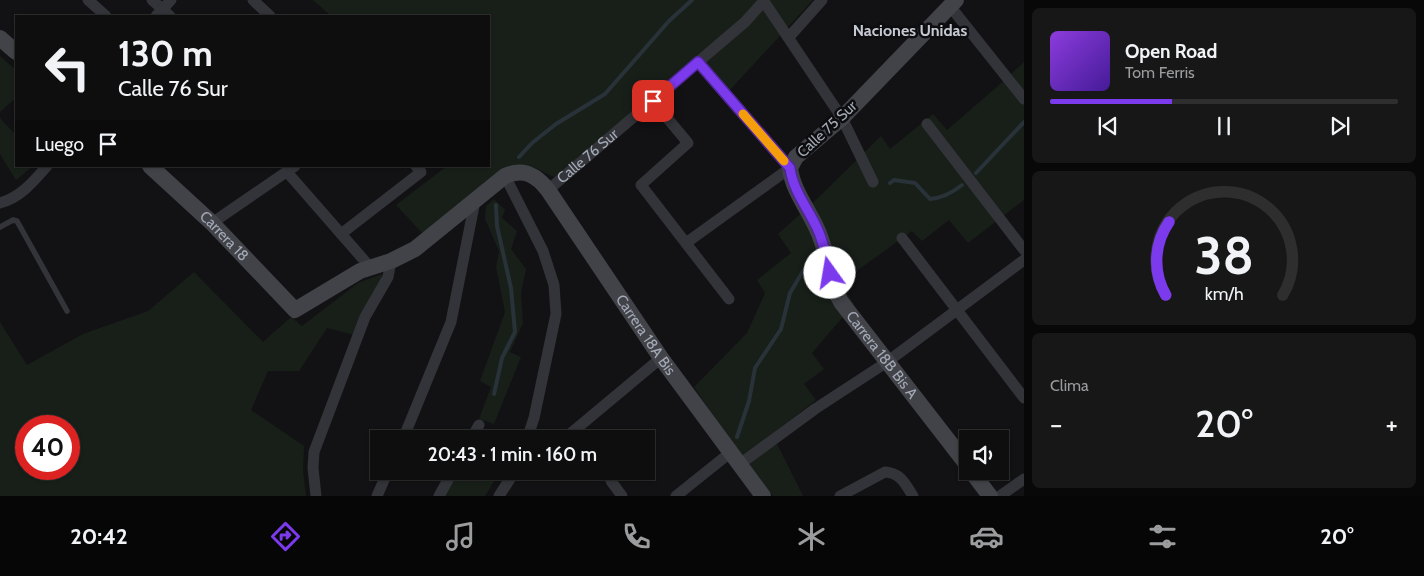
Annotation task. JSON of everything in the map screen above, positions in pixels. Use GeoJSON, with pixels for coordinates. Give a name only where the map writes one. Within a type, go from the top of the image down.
{"type":"FeatureCollection","features":[{"type":"Feature","properties":{"kind":"street"},"geometry":{"type":"LineString","coordinates":[[88,0],[105,15]]}},
{"type":"Feature","properties":{"kind":"street"},"geometry":{"type":"LineString","coordinates":[[152,0],[162,14],[171,0]]}},
{"type":"Feature","properties":{"kind":"street"},"geometry":{"type":"LineString","coordinates":[[253,0],[269,15]]}},
{"type":"Feature","properties":{"kind":"street"},"geometry":{"type":"LineString","coordinates":[[789,37],[822,0]]}},
{"type":"Feature","properties":{"kind":"street"},"geometry":{"type":"LineString","coordinates":[[763,1],[842,118],[873,182]]}},
{"type":"Feature","properties":{"kind":"street","name":"Calle 76 Sur"},"geometry":{"type":"LineString","coordinates":[[548,190],[744,22],[763,1]]}},
{"type":"Feature","properties":{"kind":"street"},"geometry":{"type":"LineString","coordinates":[[953,3],[1024,99]]}},
{"type":"Feature","properties":{"kind":"street","name":"Calle 75 Sur"},"geometry":{"type":"LineString","coordinates":[[686,243],[790,168],[796,157],[842,118],[953,3]]}},
{"type":"Feature","properties":{"kind":"street"},"geometry":{"type":"LineString","coordinates":[[0,38],[15,51]]}},
{"type":"Feature","properties":{"kind":"street","name":"Carrera 18B Bis A"},"geometry":{"type":"LineString","coordinates":[[698,62],[790,168],[796,189],[822,241],[831,279],[837,294],[959,454]]}},
{"type":"Feature","properties":{"kind":"street"},"geometry":{"type":"LineString","coordinates":[[653,101],[688,143],[641,185],[729,299]]}},
{"type":"Feature","properties":{"kind":"street"},"geometry":{"type":"LineString","coordinates":[[927,124],[1024,250]]}},
{"type":"Feature","properties":{"kind":"street"},"geometry":{"type":"LineString","coordinates":[[0,203],[11,200],[24,191],[46,167]]}},
{"type":"Feature","properties":{"kind":"street","name":"Carrera 18"},"geometry":{"type":"LineString","coordinates":[[151,167],[212,223],[295,310],[360,271],[370,267]]}},
{"type":"Feature","properties":{"kind":"street"},"geometry":{"type":"LineString","coordinates":[[212,223],[291,169],[341,234],[370,267],[391,261],[415,249],[506,176],[543,251],[554,285],[556,314],[530,430]]}},
{"type":"Feature","properties":{"kind":"street"},"geometry":{"type":"LineString","coordinates":[[341,234],[418,169]]}},
{"type":"Feature","properties":{"kind":"street","name":"Carrera 18A Bis"},"geometry":{"type":"LineString","coordinates":[[506,176],[519,172],[530,174],[538,178],[548,190],[661,358],[763,496]]}},
{"type":"Feature","properties":{"kind":"street"},"geometry":{"type":"LineString","coordinates":[[407,430],[451,322],[475,201]]}},
{"type":"Feature","properties":{"kind":"street"},"geometry":{"type":"LineString","coordinates":[[902,238],[1024,398]]}},
{"type":"Feature","properties":{"kind":"street"},"geometry":{"type":"LineString","coordinates":[[676,496],[887,362],[1024,260]]}},
{"type":"Feature","properties":{"kind":"street"},"geometry":{"type":"LineString","coordinates":[[316,496],[313,468],[314,452],[366,317],[388,277],[391,261]]}},
{"type":"Feature","properties":{"kind":"street"},"geometry":{"type":"LineString","coordinates":[[575,430],[661,358]]}},
{"type":"Feature","properties":{"kind":"street"},"geometry":{"type":"LineString","coordinates":[[476,430],[479,425]]}},
{"type":"Feature","properties":{"kind":"street"},"geometry":{"type":"LineString","coordinates":[[840,496],[885,472],[901,477],[913,496]]}},
{"type":"Feature","properties":{"kind":"street"},"geometry":{"type":"LineString","coordinates":[[1000,496],[1024,479]]}},
{"type":"Feature","properties":{"kind":"street"},"geometry":{"type":"LineString","coordinates":[[377,496],[384,480]]}},
{"type":"Feature","properties":{"kind":"street"},"geometry":{"type":"LineString","coordinates":[[439,496],[448,480]]}},
{"type":"Feature","properties":{"kind":"street"},"geometry":{"type":"LineString","coordinates":[[498,496],[509,480]]}},
{"type":"Feature","properties":{"kind":"street"},"geometry":{"type":"LineString","coordinates":[[978,480],[990,496]]}},
{"type":"Feature","properties":{"kind":"street"},"geometry":{"type":"LineString","coordinates":[[611,481],[622,496]]}},
{"type":"Feature","properties":{"kind":"lane"},"geometry":{"type":"LineString","coordinates":[[0,227],[13,220],[17,221],[67,311]]}},
{"type":"Feature","properties":{"kind":"shaded area"},"geometry":{"type":"Polygon","coordinates":[[[313,0],[813,0],[728,92],[698,58],[554,177],[533,167],[423,234],[396,205],[446,167],[490,167],[490,15],[330,15],[313,0]]]}},
{"type":"Feature","properties":{"kind":"shaded area"},"geometry":{"type":"Polygon","coordinates":[[[0,56],[15,69],[15,99],[0,112],[0,56]]]}},
{"type":"Feature","properties":{"kind":"shaded area"},"geometry":{"type":"Polygon","coordinates":[[[1024,62],[1024,200],[968,243],[949,220],[922,241],[912,231],[840,283],[854,304],[812,353],[824,369],[804,384],[816,400],[772,434],[803,496],[773,496],[741,458],[694,387],[747,333],[765,293],[757,280],[791,253],[778,234],[816,200],[881,136],[890,149],[933,114],[947,130],[1024,62]]]}},
{"type":"Feature","properties":{"kind":"shaded area"},"geometry":{"type":"Polygon","coordinates":[[[0,118],[15,134],[15,167],[32,167],[16,180],[0,154],[0,118]]]}},
{"type":"Feature","properties":{"kind":"shaded area"},"geometry":{"type":"Polygon","coordinates":[[[494,199],[505,210],[502,218],[517,231],[511,249],[526,269],[521,293],[523,323],[510,352],[521,357],[494,424],[479,419],[491,387],[480,381],[505,312],[496,267],[499,251],[485,219],[486,206],[494,199]]]}},
{"type":"Feature","properties":{"kind":"shaded area"},"geometry":{"type":"Polygon","coordinates":[[[194,272],[263,342],[291,317],[302,326],[358,283],[382,274],[380,284],[355,335],[327,328],[299,371],[268,371],[251,410],[304,446],[303,470],[306,496],[0,496],[0,322],[27,365],[83,334],[148,311],[194,272]]]}},
{"type":"Feature","properties":{"kind":"shaded area"},"geometry":{"type":"Polygon","coordinates":[[[452,480],[495,480],[485,496],[444,496],[452,480]]]}},
{"type":"Feature","properties":{"kind":"waterway"},"geometry":{"type":"LineString","coordinates":[[519,157],[532,143],[556,124],[605,94],[669,21],[692,0]]}},
{"type":"Feature","properties":{"kind":"waterway"},"geometry":{"type":"LineString","coordinates":[[976,173],[1024,122]]}},
{"type":"Feature","properties":{"kind":"waterway"},"geometry":{"type":"LineString","coordinates":[[890,183],[894,180],[915,183],[930,199],[947,195],[962,185]]}},
{"type":"Feature","properties":{"kind":"waterway"},"geometry":{"type":"LineString","coordinates":[[494,394],[502,358],[515,332],[511,288],[497,226],[496,205]]}},
{"type":"Feature","properties":{"kind":"waterway"},"geometry":{"type":"LineString","coordinates":[[737,437],[749,401],[755,368],[781,329],[790,293],[803,271]]}},
{"type":"Feature","properties":{"kind":"slow traffic"},"geometry":{"type":"LineString","coordinates":[[743,114],[784,161]]}},
{"type":"Feature","properties":{"kind":"district","name":"Naciones Unidas"},"geometry":{"type":"Point","coordinates":[910,30]}},
{"type":"Feature","properties":{"kind":"route"},"geometry":{"type":"LineString","coordinates":[[653,101],[698,62],[790,168],[796,189],[822,241],[830,273]]}}]}
